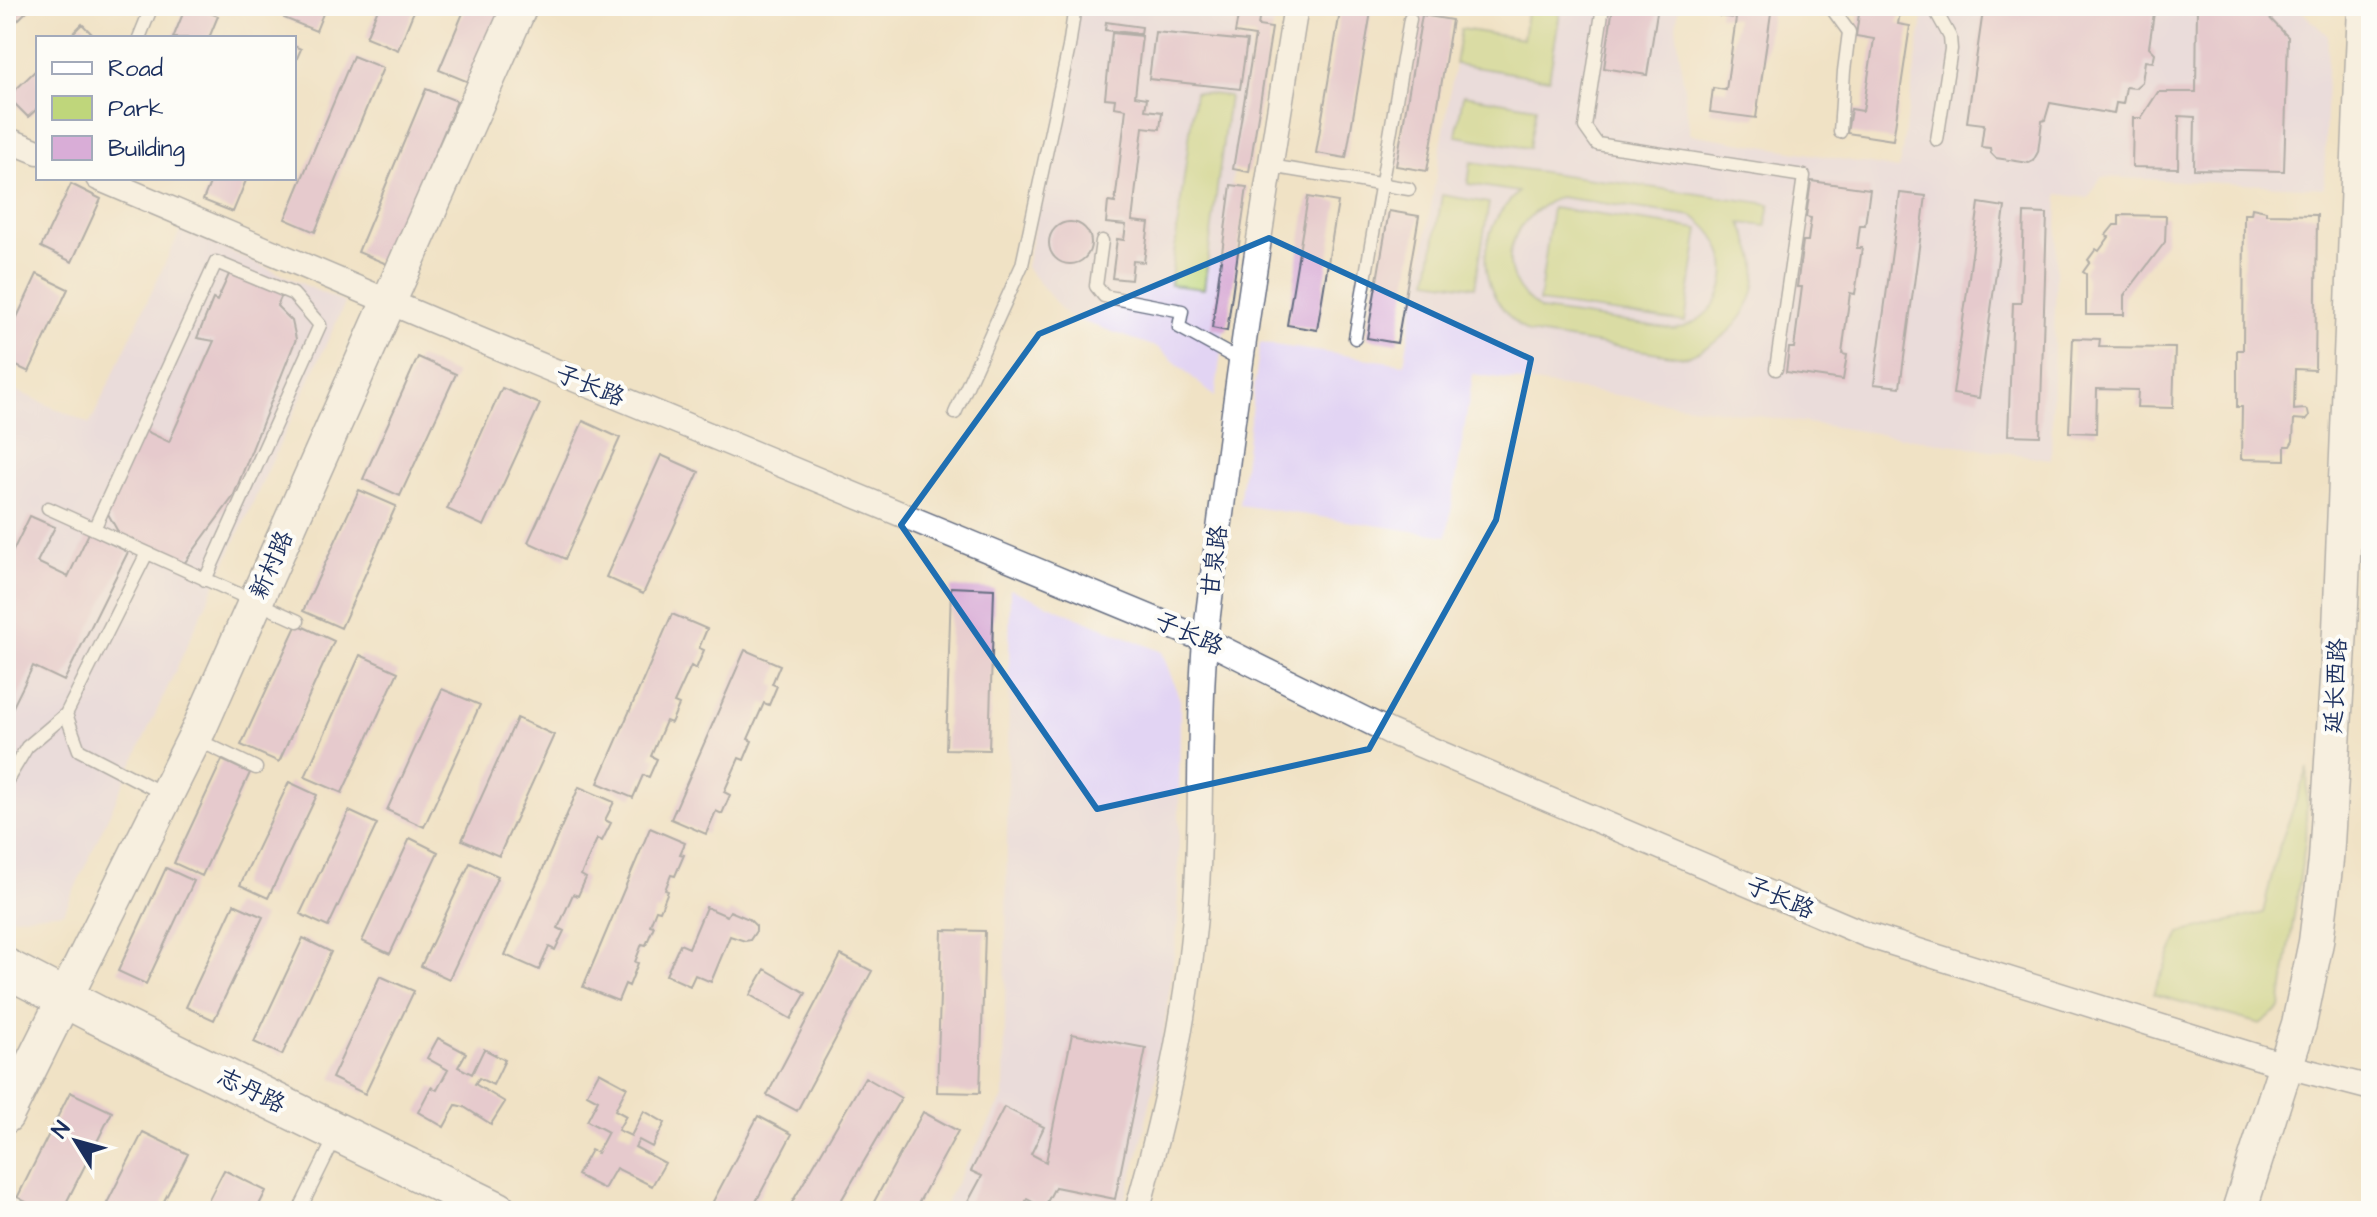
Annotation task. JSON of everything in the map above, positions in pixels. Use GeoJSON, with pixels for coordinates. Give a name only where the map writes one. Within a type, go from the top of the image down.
{"type":"FeatureCollection","features":[{"type":"Feature","properties":{"kind":"main road","name":"新村路"},"geometry":{"type":"LineString","coordinates":[[6,1116],[195,739],[520,6]]}},
{"type":"Feature","properties":{"kind":"main road","name":"延长西路"},"geometry":{"type":"LineString","coordinates":[[2239,1211],[2299,1024],[2316,942],[2326,860],[2340,630],[2365,6]]}},
{"type":"Feature","properties":{"kind":"main road","name":"志丹路"},"geometry":{"type":"LineString","coordinates":[[6,968],[61,1007],[329,1150],[451,1211]]}},
{"type":"Feature","properties":{"kind":"main road","name":"志丹路"},"geometry":{"type":"LineString","coordinates":[[6,990],[61,1007],[498,1211]]}},
{"type":"Feature","properties":{"kind":"street","name":"甘泉路"},"geometry":{"type":"LineString","coordinates":[[1137,1211],[1164,1111],[1193,940],[1205,640],[1241,361],[1296,6]]}},
{"type":"Feature","properties":{"kind":"street"},"geometry":{"type":"LineString","coordinates":[[6,139],[36,151]]}},
{"type":"Feature","properties":{"kind":"street","name":"子长路"},"geometry":{"type":"LineString","coordinates":[[103,180],[1205,640],[1390,732],[1867,935],[2287,1066],[2371,1088]]}},
{"type":"Feature","properties":{"kind":"lane"},"geometry":{"type":"LineString","coordinates":[[140,36],[152,6]]}},
{"type":"Feature","properties":{"kind":"lane"},"geometry":{"type":"LineString","coordinates":[[955,413],[1022,265],[1075,6]]}},
{"type":"Feature","properties":{"kind":"lane"},"geometry":{"type":"LineString","coordinates":[[1603,6],[1585,127],[1597,144],[1804,176],[1776,369]]}},
{"type":"Feature","properties":{"kind":"lane"},"geometry":{"type":"LineString","coordinates":[[1830,6],[1849,32],[1840,132]]}},
{"type":"Feature","properties":{"kind":"lane"},"geometry":{"type":"LineString","coordinates":[[1933,6],[1950,37],[1951,49],[1937,140]]}},
{"type":"Feature","properties":{"kind":"lane"},"geometry":{"type":"LineString","coordinates":[[1355,338],[1410,19]]}},
{"type":"Feature","properties":{"kind":"lane"},"geometry":{"type":"LineString","coordinates":[[1270,166],[1409,189]]}},
{"type":"Feature","properties":{"kind":"lane"},"geometry":{"type":"LineString","coordinates":[[1102,241],[1096,286],[1104,296],[1182,311],[1179,327],[1241,361]]}},
{"type":"Feature","properties":{"kind":"lane"},"geometry":{"type":"LineString","coordinates":[[94,529],[216,262],[293,294],[320,325],[205,580]]}},
{"type":"Feature","properties":{"kind":"lane"},"geometry":{"type":"LineString","coordinates":[[48,508],[298,621]]}},
{"type":"Feature","properties":{"kind":"lane"},"geometry":{"type":"LineString","coordinates":[[6,782],[27,747],[66,714],[147,553]]}},
{"type":"Feature","properties":{"kind":"lane"},"geometry":{"type":"LineString","coordinates":[[66,714],[79,750],[166,796]]}},
{"type":"Feature","properties":{"kind":"lane"},"geometry":{"type":"LineString","coordinates":[[195,739],[256,768]]}},
{"type":"Feature","properties":{"kind":"lane"},"geometry":{"type":"LineString","coordinates":[[299,1211],[329,1150]]}},
{"type":"Feature","properties":{"kind":"lane"},"geometry":{"type":"LineString","coordinates":[[6,1199],[29,1211]]}},
{"type":"Feature","properties":{"kind":"highlighted area"},"geometry":{"type":"Polygon","coordinates":[[[1269,238],[1531,359],[1496,520],[1369,749],[1097,809],[901,525],[1039,334],[1269,238]]]}},
{"type":"Feature","properties":{"kind":"shaded area"},"geometry":{"type":"Polygon","coordinates":[[[1079,6],[1276,6],[1272,28],[1258,26],[1238,16],[1235,33],[1235,38],[1252,40],[1212,328],[1224,330],[1215,397],[1159,348],[1067,316],[1026,267],[1079,6]]]}},
{"type":"Feature","properties":{"kind":"shaded area"},"geometry":{"type":"Polygon","coordinates":[[[1528,6],[1679,6],[1676,26],[1690,134],[1899,169],[1925,6],[2296,6],[2328,36],[2324,188],[2101,177],[2088,198],[2058,194],[2051,459],[1473,374],[1447,536],[1239,505],[1260,343],[1404,364],[1461,29],[1523,39],[1528,6]]]}},
{"type":"Feature","properties":{"kind":"shaded area"},"geometry":{"type":"Polygon","coordinates":[[[181,229],[345,303],[64,912],[6,918],[6,386],[90,424],[181,229]]]}},
{"type":"Feature","properties":{"kind":"shaded area"},"geometry":{"type":"Polygon","coordinates":[[[1010,589],[1162,652],[1180,700],[1178,925],[1161,1055],[1139,1153],[1121,1211],[941,1211],[1004,1096],[1010,589]]]}},
{"type":"Feature","properties":{"kind":"green space"},"geometry":{"type":"Polygon","coordinates":[[[1528,6],[1561,6],[1549,79],[1455,64],[1461,29],[1523,39],[1528,6]]]}},
{"type":"Feature","properties":{"kind":"green space"},"geometry":{"type":"Polygon","coordinates":[[[1195,92],[1229,96],[1204,289],[1170,285],[1195,92]]]}},
{"type":"Feature","properties":{"kind":"green space"},"geometry":{"type":"Polygon","coordinates":[[[1463,95],[1536,107],[1529,148],[1456,136],[1463,95]]]}},
{"type":"Feature","properties":{"kind":"green space"},"geometry":{"type":"Polygon","coordinates":[[[1471,162],[1770,204],[1766,226],[1741,223],[1756,265],[1752,297],[1746,311],[1725,334],[1684,357],[1529,333],[1516,323],[1496,298],[1486,270],[1489,238],[1495,222],[1518,192],[1468,184],[1471,162]],[[1559,197],[1527,219],[1517,234],[1511,249],[1510,265],[1515,281],[1525,296],[1541,310],[1674,329],[1694,323],[1719,297],[1724,280],[1724,262],[1719,245],[1708,229],[1692,216],[1559,197]]]}},
{"type":"Feature","properties":{"kind":"green space"},"geometry":{"type":"Polygon","coordinates":[[[1442,195],[1489,203],[1475,287],[1428,280],[1442,195]]]}},
{"type":"Feature","properties":{"kind":"green space"},"geometry":{"type":"Polygon","coordinates":[[[1552,208],[1699,229],[1685,322],[1539,302],[1552,208]]]}},
{"type":"Feature","properties":{"kind":"green space"},"geometry":{"type":"Polygon","coordinates":[[[2308,768],[2305,843],[2280,1008],[2260,1024],[2153,994],[2180,933],[2263,913],[2277,853],[2308,768]]]}},
{"type":"Feature","properties":{"kind":"building"},"geometry":{"type":"Polygon","coordinates":[[[6,6],[26,6],[29,9],[6,32],[6,6]]]}},
{"type":"Feature","properties":{"kind":"building"},"geometry":{"type":"Polygon","coordinates":[[[186,6],[218,16],[210,36],[174,36],[186,6]]]}},
{"type":"Feature","properties":{"kind":"building"},"geometry":{"type":"Polygon","coordinates":[[[289,6],[326,6],[316,31],[284,18],[289,6]]]}},
{"type":"Feature","properties":{"kind":"building"},"geometry":{"type":"Polygon","coordinates":[[[379,6],[416,6],[398,50],[366,37],[379,6]]]}},
{"type":"Feature","properties":{"kind":"building"},"geometry":{"type":"Polygon","coordinates":[[[466,6],[504,6],[471,83],[439,70],[466,6]]]}},
{"type":"Feature","properties":{"kind":"building"},"geometry":{"type":"Polygon","coordinates":[[[1191,6],[1261,6],[1258,26],[1272,28],[1249,172],[1233,169],[1255,36],[1235,33],[1238,16],[1191,6]]]}},
{"type":"Feature","properties":{"kind":"building"},"geometry":{"type":"Polygon","coordinates":[[[1341,6],[1372,6],[1346,158],[1316,153],[1341,6]]]}},
{"type":"Feature","properties":{"kind":"building"},"geometry":{"type":"Polygon","coordinates":[[[1613,6],[1658,6],[1647,75],[1604,68],[1613,6]]]}},
{"type":"Feature","properties":{"kind":"building"},"geometry":{"type":"Polygon","coordinates":[[[1720,6],[1772,6],[1756,118],[1710,112],[1713,88],[1726,90],[1736,18],[1719,16],[1720,6]]]}},
{"type":"Feature","properties":{"kind":"building"},"geometry":{"type":"Polygon","coordinates":[[[1860,6],[1901,6],[1898,24],[1910,26],[1893,140],[1847,133],[1851,109],[1863,111],[1874,39],[1856,36],[1860,6]]]}},
{"type":"Feature","properties":{"kind":"building"},"geometry":{"type":"Polygon","coordinates":[[[1959,6],[2155,6],[2149,47],[2155,53],[2153,62],[2145,61],[2142,82],[2135,88],[2126,87],[2123,104],[2116,103],[2114,114],[2050,103],[2042,121],[2038,152],[2033,161],[1996,158],[1990,148],[1981,147],[1984,124],[1967,122],[1983,11],[1959,6]]]}},
{"type":"Feature","properties":{"kind":"building"},"geometry":{"type":"Polygon","coordinates":[[[2197,6],[2261,9],[2288,37],[2284,171],[2194,169],[2195,117],[2179,116],[2178,168],[2132,167],[2133,118],[2141,118],[2158,92],[2196,92],[2197,6]]]}},
{"type":"Feature","properties":{"kind":"building"},"geometry":{"type":"Polygon","coordinates":[[[1422,15],[1452,20],[1427,171],[1396,166],[1422,15]]]}},
{"type":"Feature","properties":{"kind":"building"},"geometry":{"type":"Polygon","coordinates":[[[1106,22],[1142,27],[1141,34],[1105,30],[1106,22]]]}},
{"type":"Feature","properties":{"kind":"building"},"geometry":{"type":"Polygon","coordinates":[[[82,24],[94,36],[70,36],[82,24]]]}},
{"type":"Feature","properties":{"kind":"building"},"geometry":{"type":"Polygon","coordinates":[[[1155,32],[1247,41],[1240,89],[1149,79],[1155,32]]]}},
{"type":"Feature","properties":{"kind":"building"},"geometry":{"type":"Polygon","coordinates":[[[1112,33],[1142,36],[1135,96],[1147,98],[1145,110],[1162,112],[1160,129],[1143,127],[1132,221],[1149,223],[1144,262],[1133,261],[1131,280],[1112,278],[1117,239],[1124,240],[1126,225],[1106,223],[1108,202],[1115,203],[1126,109],[1114,107],[1115,99],[1105,98],[1112,33]]]}},
{"type":"Feature","properties":{"kind":"building"},"geometry":{"type":"Polygon","coordinates":[[[353,56],[383,68],[315,232],[285,219],[353,56]]]}},
{"type":"Feature","properties":{"kind":"building"},"geometry":{"type":"Polygon","coordinates":[[[36,70],[36,110],[28,117],[8,97],[36,70]]]}},
{"type":"Feature","properties":{"kind":"building"},"geometry":{"type":"Polygon","coordinates":[[[426,89],[457,101],[389,265],[358,252],[426,89]]]}},
{"type":"Feature","properties":{"kind":"building"},"geometry":{"type":"Polygon","coordinates":[[[211,180],[246,180],[233,212],[203,200],[211,180]]]}},
{"type":"Feature","properties":{"kind":"building"},"geometry":{"type":"Polygon","coordinates":[[[1811,181],[1870,189],[1865,225],[1860,225],[1857,248],[1862,248],[1855,294],[1850,293],[1842,354],[1847,355],[1843,380],[1786,372],[1789,348],[1794,348],[1802,287],[1797,287],[1803,241],[1808,241],[1811,218],[1806,217],[1811,181]]]}},
{"type":"Feature","properties":{"kind":"building"},"geometry":{"type":"Polygon","coordinates":[[[71,184],[101,199],[72,262],[41,247],[71,184]]]}},
{"type":"Feature","properties":{"kind":"building"},"geometry":{"type":"Polygon","coordinates":[[[1231,185],[1247,187],[1227,331],[1212,328],[1231,185]]]}},
{"type":"Feature","properties":{"kind":"building"},"geometry":{"type":"Polygon","coordinates":[[[1900,193],[1926,196],[1900,387],[1874,384],[1900,193]]]}},
{"type":"Feature","properties":{"kind":"building"},"geometry":{"type":"Polygon","coordinates":[[[1308,197],[1338,202],[1317,330],[1287,325],[1308,197]]]}},
{"type":"Feature","properties":{"kind":"building"},"geometry":{"type":"Polygon","coordinates":[[[1979,203],[2005,207],[1979,398],[1953,394],[1979,203]]]}},
{"type":"Feature","properties":{"kind":"building"},"geometry":{"type":"Polygon","coordinates":[[[2252,208],[2266,211],[2266,214],[2317,215],[2315,370],[2295,369],[2294,410],[2305,409],[2309,416],[2306,420],[2294,419],[2293,441],[2290,446],[2285,446],[2285,460],[2241,459],[2242,407],[2237,407],[2237,350],[2243,350],[2244,214],[2251,214],[2252,208]]]}},
{"type":"Feature","properties":{"kind":"building"},"geometry":{"type":"Polygon","coordinates":[[[1389,211],[1419,216],[1397,343],[1367,338],[1389,211]]]}},
{"type":"Feature","properties":{"kind":"building"},"geometry":{"type":"Polygon","coordinates":[[[2024,213],[2047,214],[2040,436],[2008,435],[2013,303],[2021,303],[2024,213]]]}},
{"type":"Feature","properties":{"kind":"building"},"geometry":{"type":"Polygon","coordinates":[[[2119,215],[2166,216],[2165,242],[2124,296],[2124,315],[2086,315],[2086,274],[2083,272],[2096,249],[2099,251],[2109,237],[2106,235],[2114,225],[2119,225],[2119,215]]]}},
{"type":"Feature","properties":{"kind":"building"},"geometry":{"type":"Polygon","coordinates":[[[1070,222],[1085,228],[1091,243],[1085,258],[1070,264],[1055,258],[1049,243],[1055,228],[1070,222]]]}},
{"type":"Feature","properties":{"kind":"building"},"geometry":{"type":"Polygon","coordinates":[[[231,270],[283,293],[277,306],[292,321],[296,339],[233,497],[183,565],[122,539],[107,512],[144,430],[169,442],[214,341],[197,338],[213,299],[217,301],[231,270]]]}},
{"type":"Feature","properties":{"kind":"building"},"geometry":{"type":"Polygon","coordinates":[[[37,274],[68,289],[29,372],[6,361],[6,341],[37,274]]]}},
{"type":"Feature","properties":{"kind":"building"},"geometry":{"type":"Polygon","coordinates":[[[2073,338],[2100,339],[2099,347],[2175,348],[2173,408],[2137,407],[2138,390],[2097,389],[2096,433],[2069,432],[2073,338]]]}},
{"type":"Feature","properties":{"kind":"building"},"geometry":{"type":"Polygon","coordinates":[[[418,357],[456,374],[400,496],[363,479],[418,357]]]}},
{"type":"Feature","properties":{"kind":"building"},"geometry":{"type":"Polygon","coordinates":[[[502,388],[540,404],[484,526],[447,509],[502,388]]]}},
{"type":"Feature","properties":{"kind":"building"},"geometry":{"type":"Polygon","coordinates":[[[583,421],[620,438],[565,559],[528,542],[583,421]]]}},
{"type":"Feature","properties":{"kind":"building"},"geometry":{"type":"Polygon","coordinates":[[[661,455],[699,472],[643,594],[606,577],[661,455]]]}},
{"type":"Feature","properties":{"kind":"building"},"geometry":{"type":"Polygon","coordinates":[[[359,490],[396,506],[341,628],[303,611],[359,490]]]}},
{"type":"Feature","properties":{"kind":"building"},"geometry":{"type":"Polygon","coordinates":[[[30,516],[55,527],[37,562],[68,577],[89,533],[128,552],[64,681],[33,666],[10,713],[6,711],[6,565],[30,516]]]}},
{"type":"Feature","properties":{"kind":"building"},"geometry":{"type":"Polygon","coordinates":[[[951,587],[994,589],[989,750],[946,749],[951,587]]]}},
{"type":"Feature","properties":{"kind":"building"},"geometry":{"type":"Polygon","coordinates":[[[672,614],[707,629],[699,648],[704,650],[696,669],[691,666],[674,703],[679,705],[671,723],[666,721],[651,756],[657,759],[649,777],[643,775],[633,798],[598,783],[672,614]]]}},
{"type":"Feature","properties":{"kind":"building"},"geometry":{"type":"Polygon","coordinates":[[[297,624],[334,641],[279,762],[241,745],[297,624]]]}},
{"type":"Feature","properties":{"kind":"building"},"geometry":{"type":"Polygon","coordinates":[[[745,650],[780,665],[772,684],[777,686],[769,705],[764,703],[748,739],[752,741],[744,760],[739,758],[724,792],[730,795],[722,814],[716,811],[706,834],[671,819],[745,650]]]}},
{"type":"Feature","properties":{"kind":"building"},"geometry":{"type":"Polygon","coordinates":[[[360,655],[398,672],[342,793],[305,777],[360,655]]]}},
{"type":"Feature","properties":{"kind":"building"},"geometry":{"type":"Polygon","coordinates":[[[442,689],[480,705],[424,827],[387,810],[442,689]]]}},
{"type":"Feature","properties":{"kind":"building"},"geometry":{"type":"Polygon","coordinates":[[[517,718],[554,735],[499,856],[462,840],[517,718]]]}},
{"type":"Feature","properties":{"kind":"building"},"geometry":{"type":"Polygon","coordinates":[[[222,760],[250,773],[202,876],[174,863],[222,760]]]}},
{"type":"Feature","properties":{"kind":"building"},"geometry":{"type":"Polygon","coordinates":[[[289,782],[317,795],[268,898],[240,885],[289,782]]]}},
{"type":"Feature","properties":{"kind":"building"},"geometry":{"type":"Polygon","coordinates":[[[579,787],[614,802],[605,820],[611,823],[602,841],[597,839],[581,875],[586,878],[578,896],[573,894],[558,928],[564,931],[555,950],[549,947],[539,970],[505,955],[579,787]]]}},
{"type":"Feature","properties":{"kind":"building"},"geometry":{"type":"Polygon","coordinates":[[[349,811],[377,824],[328,927],[300,914],[349,811]]]}},
{"type":"Feature","properties":{"kind":"building"},"geometry":{"type":"Polygon","coordinates":[[[650,828],[685,843],[680,854],[684,855],[675,876],[671,875],[660,911],[656,910],[650,925],[654,926],[646,945],[642,944],[629,986],[625,984],[618,1001],[583,987],[650,828]]]}},
{"type":"Feature","properties":{"kind":"building"},"geometry":{"type":"Polygon","coordinates":[[[410,838],[438,852],[390,954],[362,941],[410,838]]]}},
{"type":"Feature","properties":{"kind":"building"},"geometry":{"type":"Polygon","coordinates":[[[470,863],[498,876],[449,979],[421,966],[470,863]]]}},
{"type":"Feature","properties":{"kind":"building"},"geometry":{"type":"Polygon","coordinates":[[[166,868],[194,881],[146,984],[118,971],[166,868]]]}},
{"type":"Feature","properties":{"kind":"building"},"geometry":{"type":"Polygon","coordinates":[[[234,904],[263,917],[214,1020],[186,1007],[234,904]]]}},
{"type":"Feature","properties":{"kind":"building"},"geometry":{"type":"Polygon","coordinates":[[[706,907],[727,916],[730,911],[749,919],[756,926],[756,931],[750,940],[745,941],[730,936],[711,982],[695,975],[690,986],[666,975],[680,944],[689,948],[706,907]]]}},
{"type":"Feature","properties":{"kind":"building"},"geometry":{"type":"Polygon","coordinates":[[[942,930],[985,931],[980,1093],[937,1092],[942,930]]]}},
{"type":"Feature","properties":{"kind":"building"},"geometry":{"type":"Polygon","coordinates":[[[303,938],[331,952],[282,1055],[254,1042],[303,938]]]}},
{"type":"Feature","properties":{"kind":"building"},"geometry":{"type":"Polygon","coordinates":[[[841,955],[872,971],[797,1111],[767,1095],[841,955]]]}},
{"type":"Feature","properties":{"kind":"building"},"geometry":{"type":"Polygon","coordinates":[[[765,969],[806,993],[791,1019],[750,995],[765,969]]]}},
{"type":"Feature","properties":{"kind":"building"},"geometry":{"type":"Polygon","coordinates":[[[380,976],[414,991],[365,1094],[332,1078],[380,976]]]}},
{"type":"Feature","properties":{"kind":"building"},"geometry":{"type":"Polygon","coordinates":[[[1072,1034],[1146,1048],[1115,1199],[1055,1187],[1044,1208],[1027,1199],[1021,1211],[963,1211],[982,1176],[971,1171],[1004,1107],[1044,1127],[1031,1154],[1046,1162],[1072,1034]]]}},
{"type":"Feature","properties":{"kind":"building"},"geometry":{"type":"Polygon","coordinates":[[[438,1038],[466,1053],[458,1067],[472,1074],[484,1049],[505,1060],[493,1085],[479,1078],[475,1084],[505,1102],[491,1124],[456,1105],[444,1127],[418,1112],[431,1087],[437,1090],[448,1070],[427,1058],[438,1038]]]}},
{"type":"Feature","properties":{"kind":"building"},"geometry":{"type":"Polygon","coordinates":[[[599,1072],[627,1087],[615,1110],[626,1116],[618,1130],[631,1136],[644,1111],[665,1123],[652,1147],[639,1140],[635,1147],[665,1163],[652,1186],[616,1168],[604,1189],[577,1175],[591,1150],[597,1153],[608,1132],[587,1121],[598,1100],[587,1094],[599,1072]]]}},
{"type":"Feature","properties":{"kind":"building"},"geometry":{"type":"Polygon","coordinates":[[[865,1077],[901,1098],[835,1211],[787,1211],[865,1077]]]}},
{"type":"Feature","properties":{"kind":"building"},"geometry":{"type":"Polygon","coordinates":[[[70,1092],[112,1112],[62,1211],[27,1211],[14,1204],[70,1092]]]}},
{"type":"Feature","properties":{"kind":"building"},"geometry":{"type":"Polygon","coordinates":[[[923,1112],[958,1131],[914,1211],[869,1211],[923,1112]]]}},
{"type":"Feature","properties":{"kind":"building"},"geometry":{"type":"Polygon","coordinates":[[[758,1116],[792,1134],[751,1211],[708,1211],[758,1116]]]}},
{"type":"Feature","properties":{"kind":"building"},"geometry":{"type":"Polygon","coordinates":[[[143,1132],[188,1154],[159,1211],[103,1211],[143,1132]]]}},
{"type":"Feature","properties":{"kind":"building"},"geometry":{"type":"Polygon","coordinates":[[[224,1170],[266,1191],[256,1211],[203,1211],[224,1170]]]}}]}
